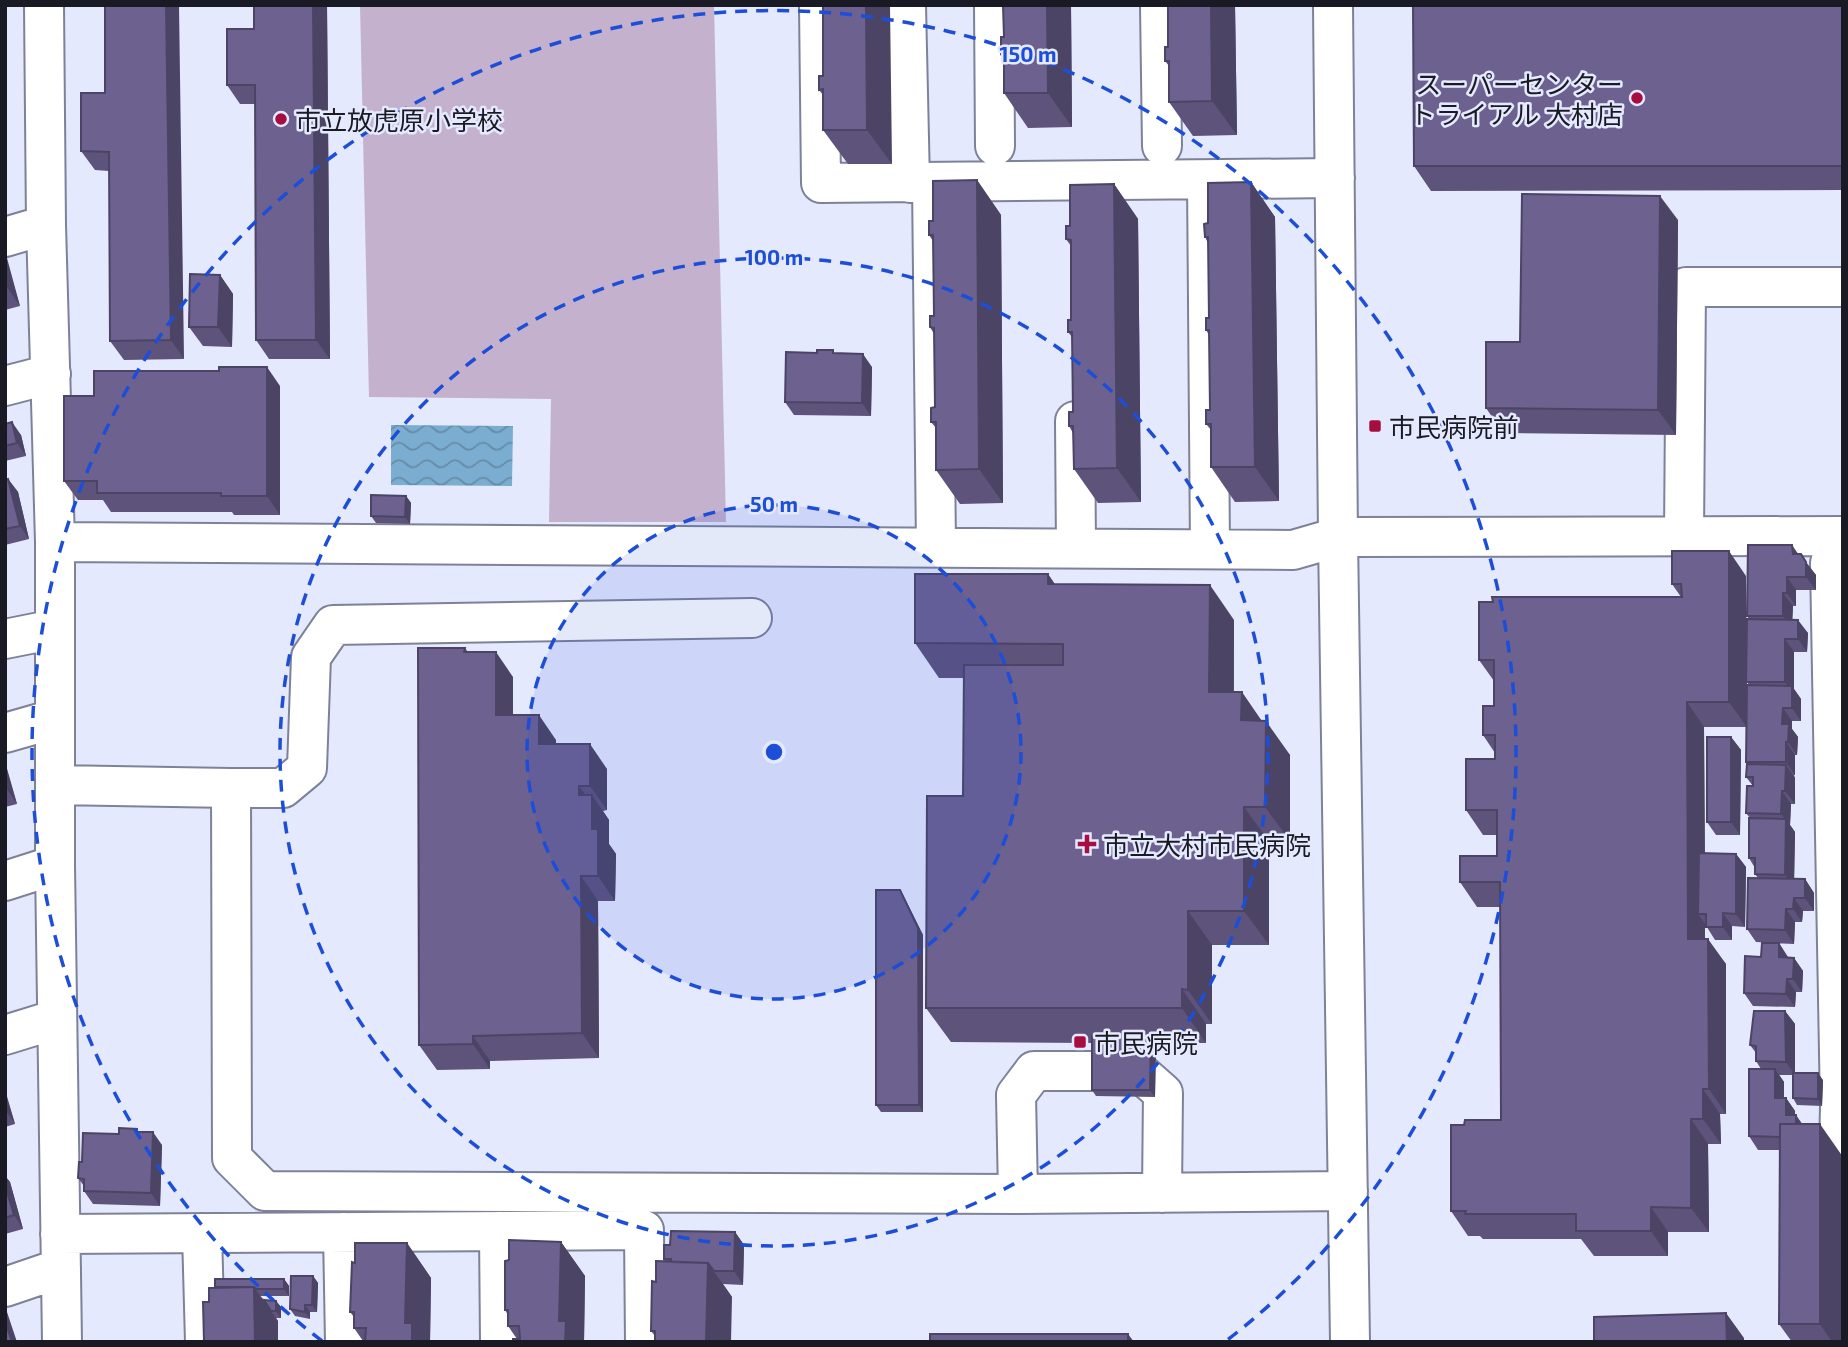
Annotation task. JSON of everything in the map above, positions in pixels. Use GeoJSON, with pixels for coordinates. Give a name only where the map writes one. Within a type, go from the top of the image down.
{"type":"FeatureCollection","features":[{"type":"Feature","properties":{"kind":"street"},"geometry":{"type":"LineString","coordinates":[[44,5],[46,225],[55,542],[55,866],[62,1342]]}},
{"type":"Feature","properties":{"kind":"street"},"geometry":{"type":"LineString","coordinates":[[819,5],[821,183],[921,182],[1074,195],[1207,180],[1335,178]]}},
{"type":"Feature","properties":{"kind":"street"},"geometry":{"type":"LineString","coordinates":[[906,5],[921,182],[936,547]]}},
{"type":"Feature","properties":{"kind":"street"},"geometry":{"type":"LineString","coordinates":[[994,5],[995,146]]}},
{"type":"Feature","properties":{"kind":"street"},"geometry":{"type":"LineString","coordinates":[[1160,5],[1162,146]]}},
{"type":"Feature","properties":{"kind":"street"},"geometry":{"type":"LineString","coordinates":[[1334,5],[1338,537],[1350,1342]]}},
{"type":"Feature","properties":{"kind":"street"},"geometry":{"type":"LineString","coordinates":[[1207,180],[1210,549]]}},
{"type":"Feature","properties":{"kind":"street"},"geometry":{"type":"LineString","coordinates":[[5,237],[46,225]]}},
{"type":"Feature","properties":{"kind":"street"},"geometry":{"type":"LineString","coordinates":[[1684,535],[1686,287],[1843,287]]}},
{"type":"Feature","properties":{"kind":"street"},"geometry":{"type":"LineString","coordinates":[[5,386],[51,374]]}},
{"type":"Feature","properties":{"kind":"street"},"geometry":{"type":"LineString","coordinates":[[1075,385],[1076,548]]}},
{"type":"Feature","properties":{"kind":"street"},"geometry":{"type":"LineString","coordinates":[[55,542],[1293,550],[1338,537],[1684,535],[1836,549],[1841,1107],[1839,1149]]}},
{"type":"Feature","properties":{"kind":"street"},"geometry":{"type":"LineString","coordinates":[[55,785],[283,788],[307,768],[311,657],[333,625],[752,618]]}},
{"type":"Feature","properties":{"kind":"street"},"geometry":{"type":"LineString","coordinates":[[420,623],[420,664]]}},
{"type":"Feature","properties":{"kind":"street"},"geometry":{"type":"LineString","coordinates":[[5,639],[55,629]]}},
{"type":"Feature","properties":{"kind":"street"},"geometry":{"type":"LineString","coordinates":[[5,733],[54,719]]}},
{"type":"Feature","properties":{"kind":"street"},"geometry":{"type":"LineString","coordinates":[[231,788],[232,1158],[265,1191],[1018,1194],[1348,1191]]}},
{"type":"Feature","properties":{"kind":"street"},"geometry":{"type":"LineString","coordinates":[[5,881],[55,866]]}},
{"type":"Feature","properties":{"kind":"street"},"geometry":{"type":"LineString","coordinates":[[5,1035],[57,1019]]}},
{"type":"Feature","properties":{"kind":"street"},"geometry":{"type":"LineString","coordinates":[[1018,1194],[1016,1095],[1034,1071],[1138,1072],[1163,1093],[1162,1193]]}},
{"type":"Feature","properties":{"kind":"street"},"geometry":{"type":"LineString","coordinates":[[5,1287],[61,1251],[202,1233],[644,1230],[646,1342]]}},
{"type":"Feature","properties":{"kind":"street"},"geometry":{"type":"LineString","coordinates":[[499,1231],[500,1342]]}},
{"type":"Feature","properties":{"kind":"street"},"geometry":{"type":"LineString","coordinates":[[343,1232],[345,1342]]}},
{"type":"Feature","properties":{"kind":"street"},"geometry":{"type":"LineString","coordinates":[[202,1233],[205,1342]]}},
{"type":"Feature","properties":{"kind":"shaded area"},"geometry":{"type":"Polygon","coordinates":[[[360,5],[714,5],[726,522],[549,522],[551,399],[369,397],[360,5]]]}},
{"type":"Feature","properties":{"kind":"water"},"geometry":{"type":"Polygon","coordinates":[[[391,425],[513,426],[512,486],[391,485],[391,425]]]}},
{"type":"Feature","properties":{"kind":"building"},"geometry":{"type":"Polygon","coordinates":[[[105,5],[166,5],[171,340],[110,341],[109,152],[81,151],[81,93],[105,93],[105,5]]]}},
{"type":"Feature","properties":{"kind":"building"},"geometry":{"type":"Polygon","coordinates":[[[254,5],[313,5],[316,340],[256,340],[255,85],[227,85],[227,29],[254,29],[254,5]]]}},
{"type":"Feature","properties":{"kind":"building"},"geometry":{"type":"Polygon","coordinates":[[[823,5],[866,5],[867,130],[823,130],[823,89],[819,90],[819,76],[823,76],[823,5]]]}},
{"type":"Feature","properties":{"kind":"building"},"geometry":{"type":"Polygon","coordinates":[[[1003,5],[1047,5],[1048,93],[1004,93],[1004,53],[1001,54],[1001,37],[1004,37],[1003,5]]]}},
{"type":"Feature","properties":{"kind":"building"},"geometry":{"type":"Polygon","coordinates":[[[1168,5],[1211,5],[1212,101],[1169,102],[1169,61],[1165,61],[1165,47],[1168,47],[1168,5]]]}},
{"type":"Feature","properties":{"kind":"building","name":"スーパーセンター トライアル 大村店"},"geometry":{"type":"Polygon","coordinates":[[[1413,5],[1843,5],[1843,166],[1414,166],[1413,5]]]}},
{"type":"Feature","properties":{"kind":"building"},"geometry":{"type":"Polygon","coordinates":[[[977,180],[979,469],[936,470],[936,422],[931,422],[931,408],[935,407],[934,328],[930,327],[930,316],[934,316],[933,235],[929,235],[929,221],[933,221],[933,181],[977,180]]]}},
{"type":"Feature","properties":{"kind":"building"},"geometry":{"type":"Polygon","coordinates":[[[1251,182],[1255,467],[1211,467],[1211,424],[1206,424],[1206,410],[1210,410],[1209,330],[1206,330],[1206,318],[1209,318],[1208,237],[1205,237],[1204,224],[1208,223],[1208,183],[1251,182]]]}},
{"type":"Feature","properties":{"kind":"building"},"geometry":{"type":"Polygon","coordinates":[[[1114,184],[1117,468],[1074,469],[1073,426],[1069,426],[1069,412],[1073,412],[1072,332],[1068,332],[1068,320],[1071,320],[1071,240],[1066,239],[1066,226],[1070,226],[1070,185],[1114,184]]]}},
{"type":"Feature","properties":{"kind":"building"},"geometry":{"type":"Polygon","coordinates":[[[1522,194],[1660,196],[1658,410],[1486,408],[1486,342],[1520,342],[1522,194]]]}},
{"type":"Feature","properties":{"kind":"building"},"geometry":{"type":"Polygon","coordinates":[[[190,274],[220,275],[218,327],[189,327],[190,274]]]}},
{"type":"Feature","properties":{"kind":"building"},"geometry":{"type":"Polygon","coordinates":[[[817,350],[863,354],[862,403],[785,402],[786,352],[817,353],[817,350]]]}},
{"type":"Feature","properties":{"kind":"building"},"geometry":{"type":"Polygon","coordinates":[[[219,367],[267,367],[267,496],[221,496],[221,493],[97,493],[97,481],[64,481],[64,396],[94,396],[94,371],[219,371],[219,367]]]}},
{"type":"Feature","properties":{"kind":"building"},"geometry":{"type":"Polygon","coordinates":[[[12,422],[17,443],[5,446],[5,424],[12,422]]]}},
{"type":"Feature","properties":{"kind":"building"},"geometry":{"type":"Polygon","coordinates":[[[8,479],[20,526],[5,529],[5,480],[8,479]]]}},
{"type":"Feature","properties":{"kind":"building"},"geometry":{"type":"Polygon","coordinates":[[[371,495],[406,496],[405,517],[371,516],[371,495]]]}},
{"type":"Feature","properties":{"kind":"building"},"geometry":{"type":"Polygon","coordinates":[[[1748,545],[1792,545],[1793,554],[1801,554],[1806,562],[1806,577],[1787,577],[1787,593],[1783,593],[1783,616],[1747,616],[1748,545]]]}},
{"type":"Feature","properties":{"kind":"building"},"geometry":{"type":"Polygon","coordinates":[[[1672,551],[1729,551],[1729,702],[1687,702],[1688,939],[1708,939],[1709,1089],[1703,1089],[1703,1119],[1691,1119],[1691,1208],[1651,1207],[1651,1231],[1576,1231],[1576,1214],[1465,1214],[1466,1211],[1451,1211],[1451,1125],[1464,1125],[1465,1120],[1501,1120],[1500,882],[1460,882],[1460,856],[1497,856],[1497,810],[1466,810],[1466,759],[1495,759],[1495,735],[1483,735],[1483,706],[1494,706],[1494,660],[1479,660],[1479,602],[1493,602],[1492,597],[1682,597],[1681,584],[1672,584],[1672,551]]]}},
{"type":"Feature","properties":{"kind":"building"},"geometry":{"type":"Polygon","coordinates":[[[915,574],[1048,574],[1048,584],[1210,585],[1209,692],[1242,692],[1241,720],[1266,721],[1265,807],[1244,807],[1244,911],[1188,911],[1188,990],[1182,989],[1182,1008],[926,1008],[927,796],[963,796],[964,665],[1063,665],[1063,644],[915,643],[915,574]]]}},
{"type":"Feature","properties":{"kind":"building"},"geometry":{"type":"Polygon","coordinates":[[[1747,619],[1798,620],[1798,639],[1785,639],[1785,682],[1746,682],[1747,619]]]}},
{"type":"Feature","properties":{"kind":"building"},"geometry":{"type":"Polygon","coordinates":[[[418,648],[465,648],[464,652],[496,652],[496,715],[539,715],[539,744],[590,744],[590,786],[579,786],[579,795],[592,795],[592,829],[598,829],[598,876],[581,876],[582,1033],[473,1036],[473,1044],[419,1045],[418,648]]]}},
{"type":"Feature","properties":{"kind":"building"},"geometry":{"type":"Polygon","coordinates":[[[1747,685],[1792,686],[1792,708],[1783,708],[1782,724],[1789,724],[1786,762],[1746,762],[1747,685]]]}},
{"type":"Feature","properties":{"kind":"building"},"geometry":{"type":"Polygon","coordinates":[[[1707,737],[1731,737],[1731,822],[1707,822],[1707,737]]]}},
{"type":"Feature","properties":{"kind":"building"},"geometry":{"type":"Polygon","coordinates":[[[1747,764],[1786,765],[1781,814],[1746,813],[1747,786],[1753,786],[1753,777],[1746,777],[1747,764]]]}},
{"type":"Feature","properties":{"kind":"building"},"geometry":{"type":"Polygon","coordinates":[[[1749,818],[1786,819],[1785,875],[1755,874],[1755,858],[1749,858],[1749,818]]]}},
{"type":"Feature","properties":{"kind":"building"},"geometry":{"type":"Polygon","coordinates":[[[1699,853],[1736,854],[1736,914],[1723,913],[1723,927],[1706,927],[1706,914],[1698,914],[1699,853]]]}},
{"type":"Feature","properties":{"kind":"building"},"geometry":{"type":"Polygon","coordinates":[[[1748,878],[1805,879],[1805,898],[1794,898],[1793,909],[1786,909],[1785,930],[1747,929],[1748,878]]]}},
{"type":"Feature","properties":{"kind":"building"},"geometry":{"type":"Polygon","coordinates":[[[876,890],[900,890],[918,928],[919,1105],[876,1105],[876,890]]]}},
{"type":"Feature","properties":{"kind":"building"},"geometry":{"type":"Polygon","coordinates":[[[1762,943],[1779,943],[1779,957],[1794,958],[1793,979],[1787,979],[1786,994],[1744,993],[1745,956],[1761,957],[1762,943]]]}},
{"type":"Feature","properties":{"kind":"building"},"geometry":{"type":"Polygon","coordinates":[[[1754,1011],[1785,1011],[1786,1062],[1756,1061],[1756,1046],[1750,1045],[1754,1011]]]}},
{"type":"Feature","properties":{"kind":"building"},"geometry":{"type":"Polygon","coordinates":[[[1092,1036],[1151,1036],[1150,1090],[1092,1090],[1092,1036]]]}},
{"type":"Feature","properties":{"kind":"building"},"geometry":{"type":"Polygon","coordinates":[[[1749,1069],[1775,1069],[1775,1098],[1786,1098],[1786,1115],[1796,1115],[1796,1124],[1780,1124],[1780,1137],[1749,1136],[1749,1069]]]}},
{"type":"Feature","properties":{"kind":"building"},"geometry":{"type":"Polygon","coordinates":[[[1793,1073],[1818,1073],[1818,1099],[1793,1098],[1793,1073]]]}},
{"type":"Feature","properties":{"kind":"building"},"geometry":{"type":"Polygon","coordinates":[[[1780,1124],[1820,1124],[1820,1324],[1779,1324],[1780,1124]]]}},
{"type":"Feature","properties":{"kind":"building"},"geometry":{"type":"Polygon","coordinates":[[[119,1128],[153,1132],[151,1193],[84,1191],[84,1179],[78,1178],[79,1162],[82,1162],[83,1133],[119,1134],[119,1128]]]}},
{"type":"Feature","properties":{"kind":"building"},"geometry":{"type":"Polygon","coordinates":[[[5,1185],[14,1215],[5,1218],[5,1185]]]}},
{"type":"Feature","properties":{"kind":"building"},"geometry":{"type":"Polygon","coordinates":[[[671,1231],[735,1232],[734,1271],[714,1271],[708,1263],[671,1262],[671,1259],[664,1259],[664,1245],[670,1245],[671,1231]]]}},
{"type":"Feature","properties":{"kind":"building"},"geometry":{"type":"Polygon","coordinates":[[[509,1240],[561,1242],[559,1321],[566,1321],[565,1342],[513,1342],[513,1339],[520,1339],[519,1326],[508,1326],[508,1310],[505,1310],[505,1261],[509,1260],[509,1240]]]}},
{"type":"Feature","properties":{"kind":"building"},"geometry":{"type":"Polygon","coordinates":[[[355,1243],[407,1243],[405,1323],[412,1323],[412,1342],[359,1342],[365,1341],[366,1328],[354,1328],[354,1312],[350,1312],[355,1243]]]}},
{"type":"Feature","properties":{"kind":"building"},"geometry":{"type":"Polygon","coordinates":[[[656,1261],[708,1263],[706,1342],[655,1342],[655,1331],[651,1331],[652,1281],[656,1282],[656,1261]]]}},
{"type":"Feature","properties":{"kind":"building"},"geometry":{"type":"Polygon","coordinates":[[[291,1276],[313,1276],[312,1305],[305,1305],[305,1312],[290,1309],[291,1276]]]}},
{"type":"Feature","properties":{"kind":"building"},"geometry":{"type":"Polygon","coordinates":[[[215,1279],[284,1279],[284,1289],[215,1287],[215,1279]]]}},
{"type":"Feature","properties":{"kind":"building"},"geometry":{"type":"Polygon","coordinates":[[[254,1287],[255,1342],[204,1342],[203,1302],[209,1302],[209,1288],[254,1287]]]}},
{"type":"Feature","properties":{"kind":"building"},"geometry":{"type":"Polygon","coordinates":[[[264,1300],[276,1301],[276,1311],[271,1311],[264,1300]]]}},
{"type":"Feature","properties":{"kind":"building"},"geometry":{"type":"Polygon","coordinates":[[[1726,1313],[1727,1342],[1594,1342],[1594,1317],[1726,1313]]]}},
{"type":"Feature","properties":{"kind":"building"},"geometry":{"type":"Polygon","coordinates":[[[5,1321],[12,1342],[5,1342],[5,1321]]]}},
{"type":"Feature","properties":{"kind":"building"},"geometry":{"type":"Polygon","coordinates":[[[930,1334],[1128,1334],[1128,1342],[930,1342],[930,1334]]]}},
{"type":"Feature","properties":{"kind":"place","name":"スーパーセンター トライアル 大村店"},"geometry":{"type":"Point","coordinates":[1637,98]}},
{"type":"Feature","properties":{"kind":"place","name":"市立放虎原小学校"},"geometry":{"type":"Point","coordinates":[281,119]}},
{"type":"Feature","properties":{"kind":"place","name":"市民病院前"},"geometry":{"type":"Point","coordinates":[1375,426]}},
{"type":"Feature","properties":{"kind":"place","name":"市立大村市民病院"},"geometry":{"type":"Point","coordinates":[1087,844]}},
{"type":"Feature","properties":{"kind":"place","name":"市民病院"},"geometry":{"type":"Point","coordinates":[1080,1042]}}]}
